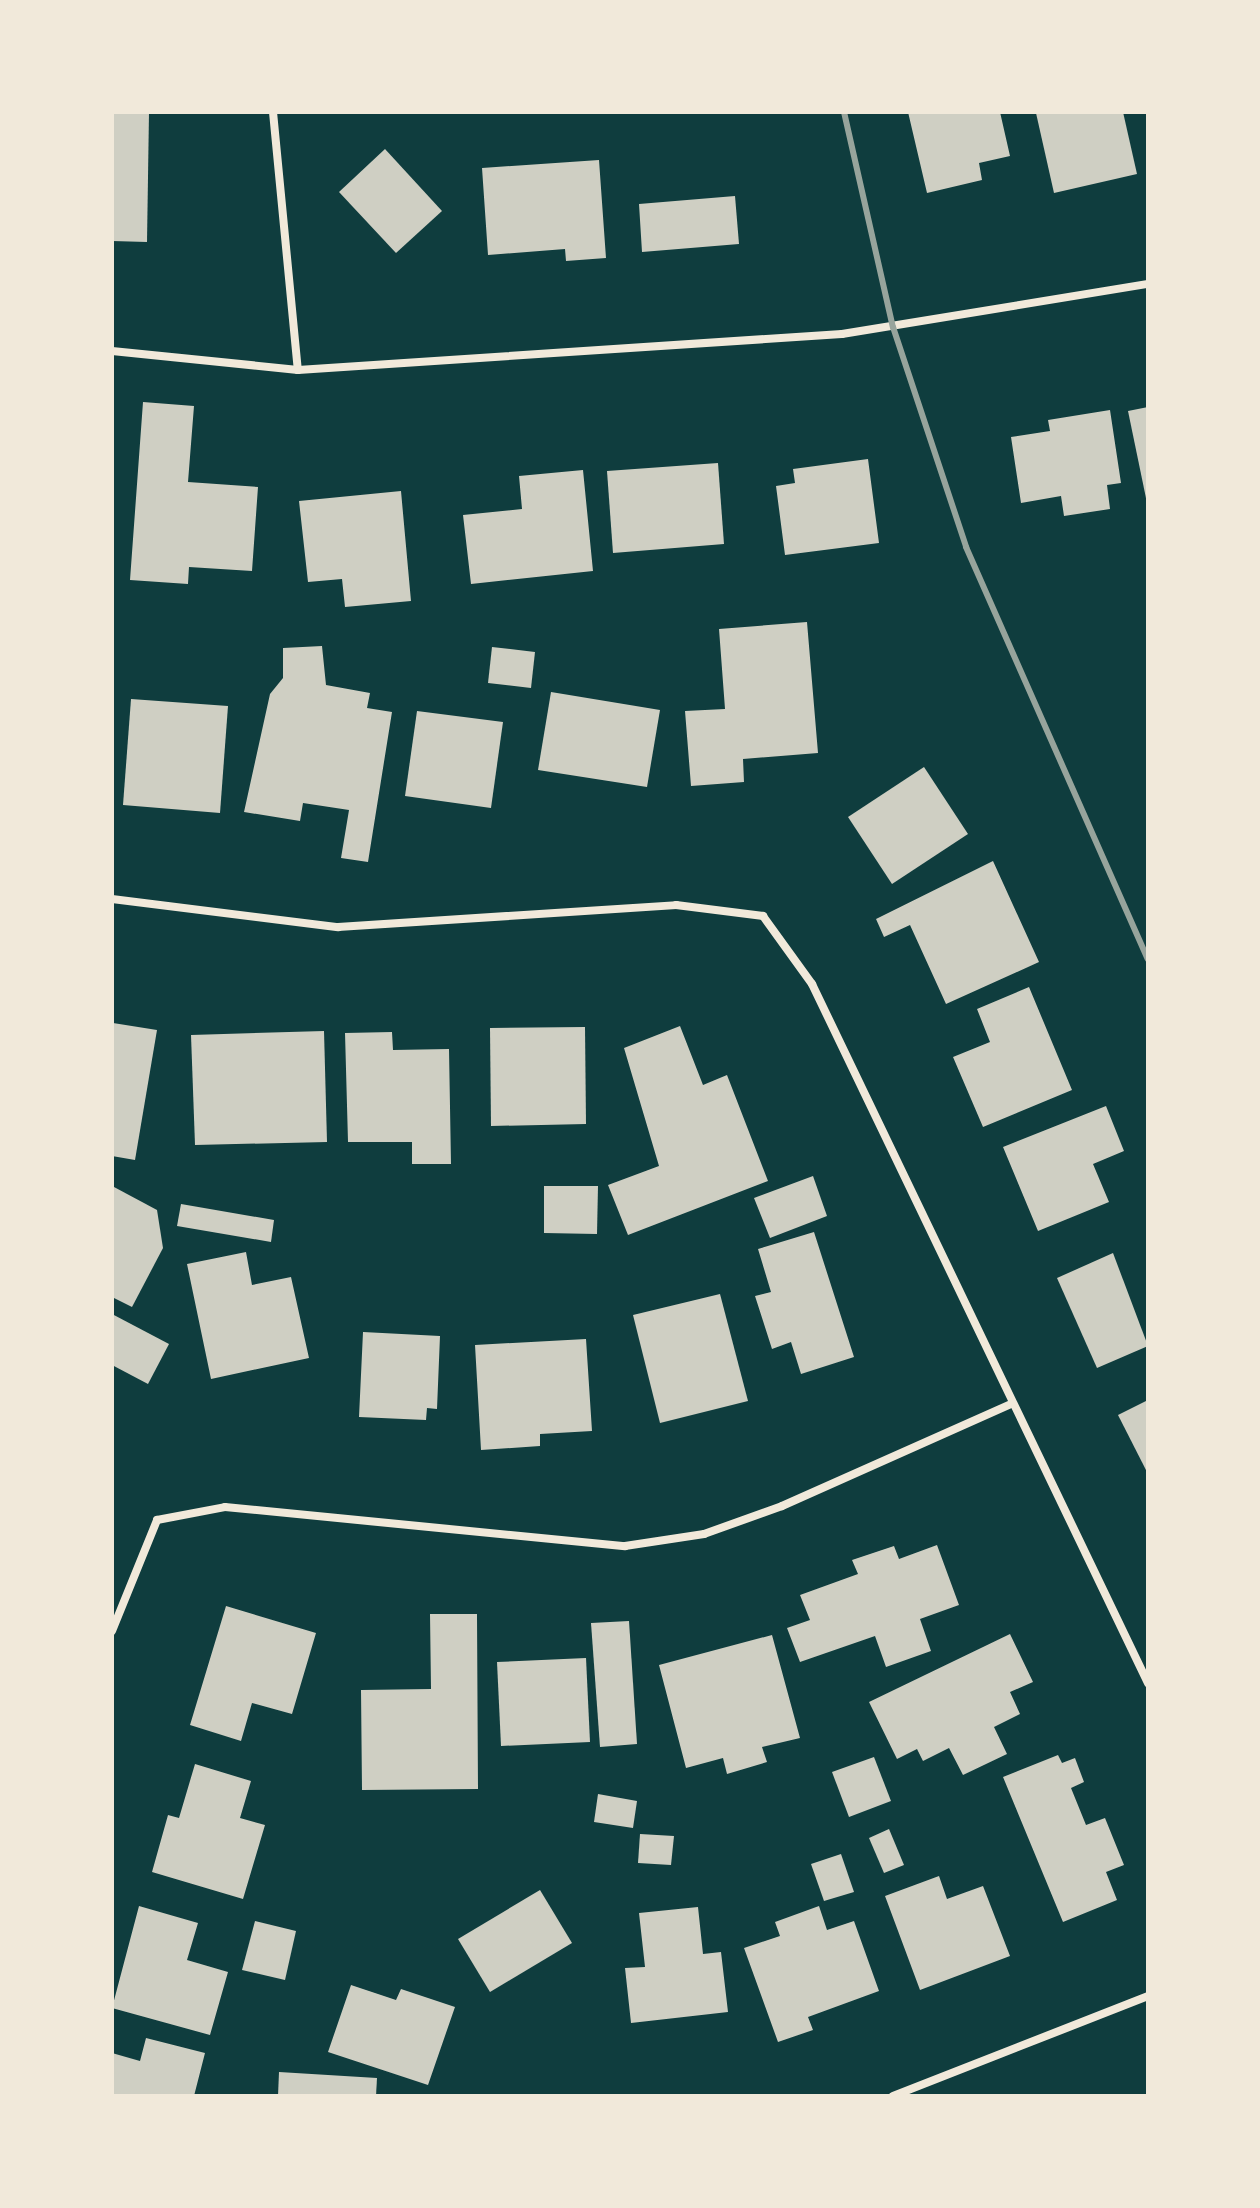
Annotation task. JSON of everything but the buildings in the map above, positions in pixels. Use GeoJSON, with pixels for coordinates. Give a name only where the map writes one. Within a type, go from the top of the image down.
{"type":"FeatureCollection","features":[{"type":"Feature","properties":{"kind":"street"},"geometry":{"type":"LineString","coordinates":[[273,112],[298,370]]}},
{"type":"Feature","properties":{"kind":"street"},"geometry":{"type":"LineString","coordinates":[[112,351],[298,370],[842,334],[1148,284]]}},
{"type":"Feature","properties":{"kind":"street"},"geometry":{"type":"LineString","coordinates":[[112,899],[338,927],[676,905],[763,916],[812,984],[1011,1404],[1148,1683]]}},
{"type":"Feature","properties":{"kind":"street"},"geometry":{"type":"LineString","coordinates":[[112,1631],[157,1520],[225,1507],[625,1546],[704,1534],[782,1506],[1011,1404]]}},
{"type":"Feature","properties":{"kind":"street"},"geometry":{"type":"LineString","coordinates":[[893,2096],[1148,1996]]}},
{"type":"Feature","properties":{"kind":"railway"},"geometry":{"type":"LineString","coordinates":[[844,112],[893,327],[966,547],[1148,959]]}}]}
